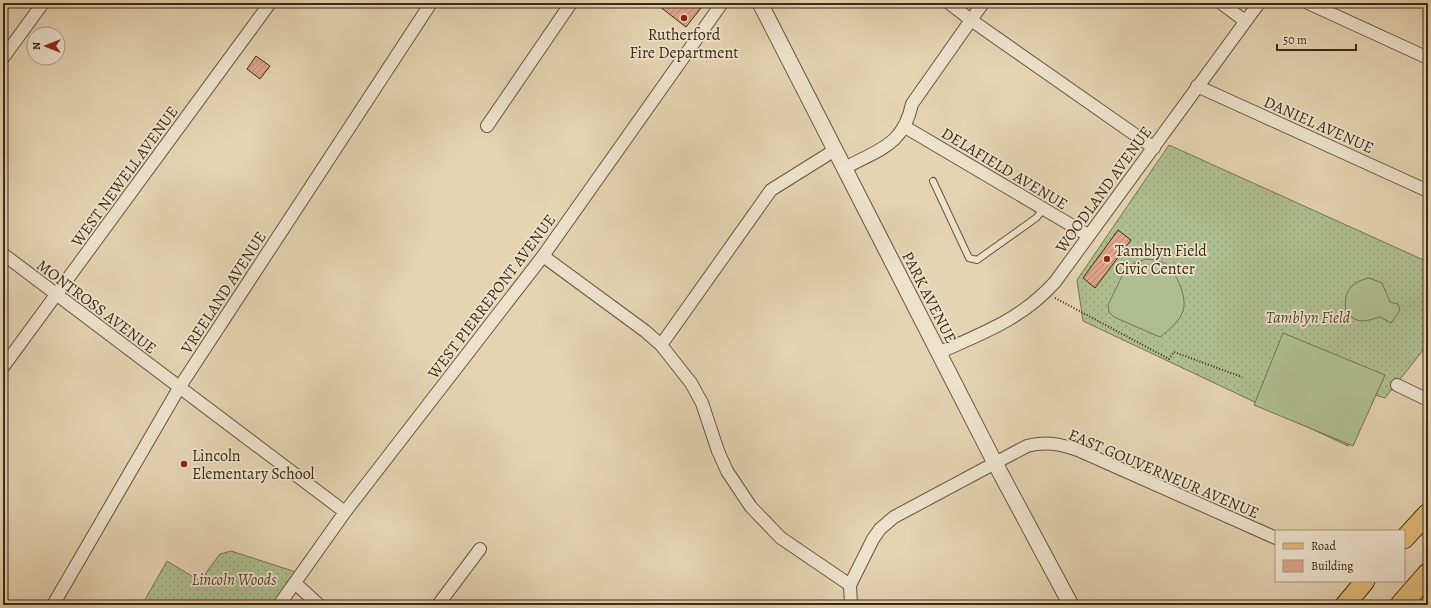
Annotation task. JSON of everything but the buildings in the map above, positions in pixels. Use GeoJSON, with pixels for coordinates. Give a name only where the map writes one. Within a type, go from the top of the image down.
{"type":"FeatureCollection","features":[{"type":"Feature","properties":{"kind":"highway"},"geometry":{"type":"LineString","coordinates":[[1401,605],[1428,574]]}},
{"type":"Feature","properties":{"kind":"main road"},"geometry":{"type":"LineString","coordinates":[[1405,538],[1428,513]]}},
{"type":"Feature","properties":{"kind":"main road"},"geometry":{"type":"LineString","coordinates":[[1345,605],[1364,582]]}},
{"type":"Feature","properties":{"kind":"street"},"geometry":{"type":"LineString","coordinates":[[3,58],[43,3]]}},
{"type":"Feature","properties":{"kind":"street","name":"WEST NEWELL AVENUE"},"geometry":{"type":"LineString","coordinates":[[3,367],[270,3]]}},
{"type":"Feature","properties":{"kind":"street","name":"VREELAND AVENUE"},"geometry":{"type":"LineString","coordinates":[[53,605],[179,388],[431,3]]}},
{"type":"Feature","properties":{"kind":"street"},"geometry":{"type":"LineString","coordinates":[[487,126],[571,3]]}},
{"type":"Feature","properties":{"kind":"street","name":"WEST PIERREPONT AVENUE"},"geometry":{"type":"LineString","coordinates":[[279,605],[345,512],[543,256],[722,3]]}},
{"type":"Feature","properties":{"kind":"street","name":"PARK AVENUE"},"geometry":{"type":"LineString","coordinates":[[760,3],[938,353],[1071,605]]}},
{"type":"Feature","properties":{"kind":"street"},"geometry":{"type":"LineString","coordinates":[[950,3],[971,20],[1154,148]]}},
{"type":"Feature","properties":{"kind":"street"},"geometry":{"type":"LineString","coordinates":[[845,168],[895,141],[909,121],[912,104],[983,3]]}},
{"type":"Feature","properties":{"kind":"street"},"geometry":{"type":"LineString","coordinates":[[1221,3],[1245,20]]}},
{"type":"Feature","properties":{"kind":"street","name":"WOODLAND AVENUE"},"geometry":{"type":"LineString","coordinates":[[938,353],[1009,321],[1046,293],[1154,148],[1245,20],[1259,3]]}},
{"type":"Feature","properties":{"kind":"street"},"geometry":{"type":"LineString","coordinates":[[1308,3],[1428,58]]}},
{"type":"Feature","properties":{"kind":"street","name":"DANIEL AVENUE"},"geometry":{"type":"LineString","coordinates":[[1197,86],[1428,191]]}},
{"type":"Feature","properties":{"kind":"street","name":"DELAFIELD AVENUE"},"geometry":{"type":"LineString","coordinates":[[905,128],[1088,236]]}},
{"type":"Feature","properties":{"kind":"street"},"geometry":{"type":"LineString","coordinates":[[661,345],[771,190],[835,150]]}},
{"type":"Feature","properties":{"kind":"street","name":"MONTROSS AVENUE"},"geometry":{"type":"LineString","coordinates":[[3,254],[345,512]]}},
{"type":"Feature","properties":{"kind":"street"},"geometry":{"type":"LineString","coordinates":[[543,256],[645,330],[661,345],[691,383],[702,403],[718,451],[727,471],[751,507],[782,538],[850,585],[851,605]]}},
{"type":"Feature","properties":{"kind":"street"},"geometry":{"type":"LineString","coordinates":[[1397,385],[1428,400]]}},
{"type":"Feature","properties":{"kind":"street","name":"EAST GOUVERNEUR AVENUE"},"geometry":{"type":"LineString","coordinates":[[850,585],[873,538],[880,529],[894,517],[1027,446],[1040,442],[1078,450],[1275,538]]}},
{"type":"Feature","properties":{"kind":"street"},"geometry":{"type":"LineString","coordinates":[[438,605],[480,548]]}},
{"type":"Feature","properties":{"kind":"street"},"geometry":{"type":"LineString","coordinates":[[295,583],[318,605]]}},
{"type":"Feature","properties":{"kind":"lane"},"geometry":{"type":"LineString","coordinates":[[933,181],[969,258],[977,260],[1036,218],[1043,210]]}},
{"type":"Feature","properties":{"kind":"path"},"geometry":{"type":"LineString","coordinates":[[1046,293],[1169,359],[1174,352],[1242,377]]}},
{"type":"Feature","properties":{"kind":"green space","name":"Tamblyn Field"},"geometry":{"type":"Polygon","coordinates":[[[1169,145],[1428,262],[1428,344],[1385,398],[1372,394],[1348,446],[1083,321],[1077,280],[1169,145]]]}},
{"type":"Feature","properties":{"kind":"green space"},"geometry":{"type":"Polygon","coordinates":[[[1146,259],[1160,261],[1167,265],[1176,276],[1184,298],[1183,311],[1179,319],[1160,337],[1114,317],[1109,312],[1108,305],[1123,274],[1130,265],[1146,259]]]}},
{"type":"Feature","properties":{"kind":"green space"},"geometry":{"type":"Polygon","coordinates":[[[1369,278],[1382,283],[1390,302],[1398,304],[1400,310],[1391,323],[1380,317],[1366,321],[1357,320],[1346,311],[1345,304],[1347,293],[1357,282],[1369,278]]]}},
{"type":"Feature","properties":{"kind":"green space"},"geometry":{"type":"Polygon","coordinates":[[[1283,333],[1385,375],[1353,446],[1254,405],[1283,333]]]}},
{"type":"Feature","properties":{"kind":"green space","name":"Lincoln Woods"},"geometry":{"type":"Polygon","coordinates":[[[231,551],[299,573],[278,605],[142,605],[167,561],[200,581],[220,554],[231,551]]]}},
{"type":"Feature","properties":{"kind":"place","name":"Rutherford Fire Department"},"geometry":{"type":"Point","coordinates":[684,18]}},
{"type":"Feature","properties":{"kind":"place","name":"Tamblyn Field Civic Center"},"geometry":{"type":"Point","coordinates":[1107,259]}},
{"type":"Feature","properties":{"kind":"place","name":"Lincoln Elementary School"},"geometry":{"type":"Point","coordinates":[184,464]}}]}
